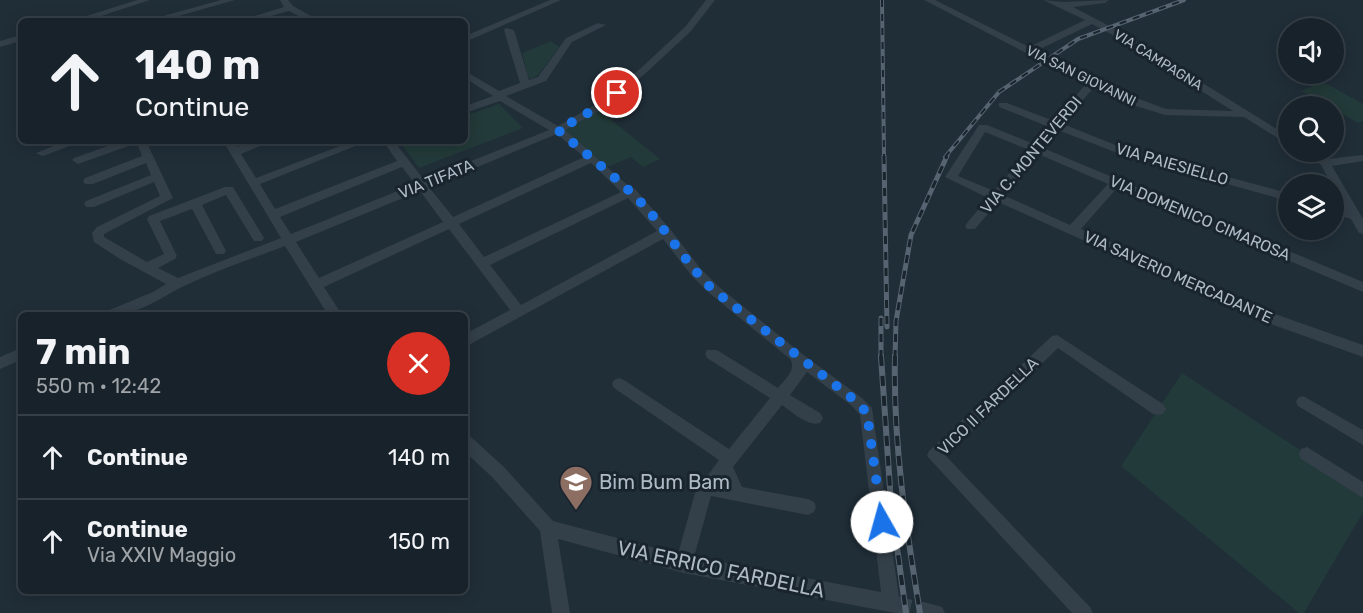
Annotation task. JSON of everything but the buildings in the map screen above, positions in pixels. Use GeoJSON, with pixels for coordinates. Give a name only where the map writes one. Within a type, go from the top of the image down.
{"type":"FeatureCollection","features":[{"type":"Feature","properties":{"kind":"street"},"geometry":{"type":"LineString","coordinates":[[88,18],[143,0],[152,18]]}},
{"type":"Feature","properties":{"kind":"street"},"geometry":{"type":"LineString","coordinates":[[165,18],[231,0]]}},
{"type":"Feature","properties":{"kind":"street"},"geometry":{"type":"LineString","coordinates":[[468,38],[557,0]]}},
{"type":"Feature","properties":{"kind":"street","name":"VIA TIFATA"},"geometry":{"type":"LineString","coordinates":[[119,312],[158,296],[177,284],[558,130],[604,104],[688,29],[711,0]]}},
{"type":"Feature","properties":{"kind":"street","name":"VIA SAN GIOVANNI"},"geometry":{"type":"LineString","coordinates":[[928,0],[1140,105],[1165,112],[1245,114]]}},
{"type":"Feature","properties":{"kind":"street"},"geometry":{"type":"LineString","coordinates":[[1047,0],[1063,5],[1105,0]]}},
{"type":"Feature","properties":{"kind":"street"},"geometry":{"type":"LineString","coordinates":[[251,18],[287,4],[310,18]]}},
{"type":"Feature","properties":{"kind":"street","name":"VIA CAMPAGNA"},"geometry":{"type":"LineString","coordinates":[[1063,5],[1114,32],[1278,134]]}},
{"type":"Feature","properties":{"kind":"street"},"geometry":{"type":"LineString","coordinates":[[1029,51],[1091,21]]}},
{"type":"Feature","properties":{"kind":"street"},"geometry":{"type":"LineString","coordinates":[[468,109],[542,79],[569,40],[601,25]]}},
{"type":"Feature","properties":{"kind":"street"},"geometry":{"type":"LineString","coordinates":[[509,30],[526,85]]}},
{"type":"Feature","properties":{"kind":"street"},"geometry":{"type":"LineString","coordinates":[[0,44],[18,39]]}},
{"type":"Feature","properties":{"kind":"street"},"geometry":{"type":"LineString","coordinates":[[468,76],[558,130],[631,192],[712,289],[795,355],[800,362],[800,371],[703,493],[684,564]]}},
{"type":"Feature","properties":{"kind":"street","name":"VIA C. MONTEVERDI"},"geometry":{"type":"LineString","coordinates":[[971,226],[1092,83]]}},
{"type":"Feature","properties":{"kind":"street","name":"VIA PAIESIELLO"},"geometry":{"type":"LineString","coordinates":[[1003,105],[1124,152],[1278,194]]}},
{"type":"Feature","properties":{"kind":"street","name":"VIA TIFATA"},"geometry":{"type":"LineString","coordinates":[[542,122],[558,123],[577,119]]}},
{"type":"Feature","properties":{"kind":"street","name":"VIA DOMENICO CIMAROSA"},"geometry":{"type":"LineString","coordinates":[[996,198],[951,177],[983,127],[1363,287]]}},
{"type":"Feature","properties":{"kind":"street"},"geometry":{"type":"LineString","coordinates":[[42,153],[68,144]]}},
{"type":"Feature","properties":{"kind":"street"},"geometry":{"type":"LineString","coordinates":[[78,160],[124,144]]}},
{"type":"Feature","properties":{"kind":"street"},"geometry":{"type":"LineString","coordinates":[[142,144],[167,198],[101,230],[97,236],[98,239],[177,284]]}},
{"type":"Feature","properties":{"kind":"street"},"geometry":{"type":"LineString","coordinates":[[230,144],[333,312]]}},
{"type":"Feature","properties":{"kind":"street"},"geometry":{"type":"LineString","coordinates":[[235,152],[258,144]]}},
{"type":"Feature","properties":{"kind":"street"},"geometry":{"type":"LineString","coordinates":[[253,183],[355,144]]}},
{"type":"Feature","properties":{"kind":"street"},"geometry":{"type":"LineString","coordinates":[[390,144],[519,312]]}},
{"type":"Feature","properties":{"kind":"street"},"geometry":{"type":"LineString","coordinates":[[89,181],[148,158]]}},
{"type":"Feature","properties":{"kind":"street"},"geometry":{"type":"LineString","coordinates":[[1363,158],[1325,163],[1363,230]]}},
{"type":"Feature","properties":{"kind":"street"},"geometry":{"type":"LineString","coordinates":[[316,285],[592,159]]}},
{"type":"Feature","properties":{"kind":"street"},"geometry":{"type":"LineString","coordinates":[[273,215],[404,162]]}},
{"type":"Feature","properties":{"kind":"street"},"geometry":{"type":"LineString","coordinates":[[90,204],[157,177]]}},
{"type":"Feature","properties":{"kind":"street"},"geometry":{"type":"LineString","coordinates":[[1072,231],[1115,183]]}},
{"type":"Feature","properties":{"kind":"street"},"geometry":{"type":"LineString","coordinates":[[147,268],[174,261],[153,219],[229,190],[258,238]]}},
{"type":"Feature","properties":{"kind":"street"},"geometry":{"type":"LineString","coordinates":[[482,263],[631,192]]}},
{"type":"Feature","properties":{"kind":"street","name":"VIA SAVERIO MERCADANTE"},"geometry":{"type":"LineString","coordinates":[[996,198],[1270,318],[1363,351]]}},
{"type":"Feature","properties":{"kind":"street"},"geometry":{"type":"LineString","coordinates":[[195,203],[220,251]]}},
{"type":"Feature","properties":{"kind":"street"},"geometry":{"type":"LineString","coordinates":[[1344,213],[1355,216]]}},
{"type":"Feature","properties":{"kind":"street"},"geometry":{"type":"LineString","coordinates":[[468,339],[669,235]]}},
{"type":"Feature","properties":{"kind":"street","name":"VICO II FARDELLA"},"geometry":{"type":"LineString","coordinates":[[1084,613],[935,456],[1057,340],[1158,409]]}},
{"type":"Feature","properties":{"kind":"street"},"geometry":{"type":"LineString","coordinates":[[712,354],[815,418]]}},
{"type":"Feature","properties":{"kind":"street"},"geometry":{"type":"LineString","coordinates":[[0,363],[18,355]]}},
{"type":"Feature","properties":{"kind":"street","name":"VIA ERRICO FARDELLA"},"geometry":{"type":"LineString","coordinates":[[548,528],[684,564],[893,604],[867,413],[857,402],[795,355]]}},
{"type":"Feature","properties":{"kind":"street"},"geometry":{"type":"LineString","coordinates":[[619,384],[727,461],[735,493]]}},
{"type":"Feature","properties":{"kind":"street"},"geometry":{"type":"LineString","coordinates":[[1303,402],[1363,438]]}},
{"type":"Feature","properties":{"kind":"street"},"geometry":{"type":"LineString","coordinates":[[468,445],[498,472],[548,528],[561,613]]}},
{"type":"Feature","properties":{"kind":"street"},"geometry":{"type":"LineString","coordinates":[[1306,454],[1363,491]]}},
{"type":"Feature","properties":{"kind":"street"},"geometry":{"type":"LineString","coordinates":[[707,488],[808,507]]}},
{"type":"Feature","properties":{"kind":"green space"},"geometry":{"type":"Polygon","coordinates":[[[551,41],[559,47],[539,74],[532,79],[528,77],[522,53],[551,41]]]}},
{"type":"Feature","properties":{"kind":"green space"},"geometry":{"type":"Polygon","coordinates":[[[1318,84],[1327,84],[1363,104],[1363,121],[1358,123],[1344,115],[1344,96],[1310,96],[1301,91],[1318,84]]]}},
{"type":"Feature","properties":{"kind":"green space"},"geometry":{"type":"Polygon","coordinates":[[[499,104],[523,128],[419,168],[401,144],[468,144],[468,115],[499,104]]]}},
{"type":"Feature","properties":{"kind":"green space"},"geometry":{"type":"Polygon","coordinates":[[[599,110],[660,159],[643,167],[631,157],[608,167],[563,130],[599,110]]]}},
{"type":"Feature","properties":{"kind":"green space"},"geometry":{"type":"Polygon","coordinates":[[[1182,373],[1363,491],[1363,512],[1304,613],[1299,613],[1121,466],[1182,373]]]}},
{"type":"Feature","properties":{"kind":"tunnel"},"geometry":{"type":"LineString","coordinates":[[895,604],[924,611]]}},
{"type":"Feature","properties":{"kind":"railway"},"geometry":{"type":"LineString","coordinates":[[882,0],[884,157]]}},
{"type":"Feature","properties":{"kind":"railway"},"geometry":{"type":"LineString","coordinates":[[945,157],[999,92],[1078,39],[1184,0]]}},
{"type":"Feature","properties":{"kind":"railway"},"geometry":{"type":"LineString","coordinates":[[884,156],[887,327]]}},
{"type":"Feature","properties":{"kind":"railway"},"geometry":{"type":"LineString","coordinates":[[895,358],[896,321],[911,235],[947,156]]}},
{"type":"Feature","properties":{"kind":"railway"},"geometry":{"type":"LineString","coordinates":[[881,318],[881,356]]}},
{"type":"Feature","properties":{"kind":"railway"},"geometry":{"type":"LineString","coordinates":[[881,356],[891,503],[906,613]]}},
{"type":"Feature","properties":{"kind":"railway"},"geometry":{"type":"LineString","coordinates":[[895,358],[898,453],[920,613]]}},
{"type":"Feature","properties":{"kind":"place","name":"Bim Bum Bam"},"geometry":{"type":"Point","coordinates":[576,511]}},
{"type":"Feature","properties":{"kind":"route"},"geometry":{"type":"LineString","coordinates":[[617,93],[604,104],[558,130],[633,195],[672,238],[696,272],[712,289],[857,402],[867,413],[882,522]]}}]}
